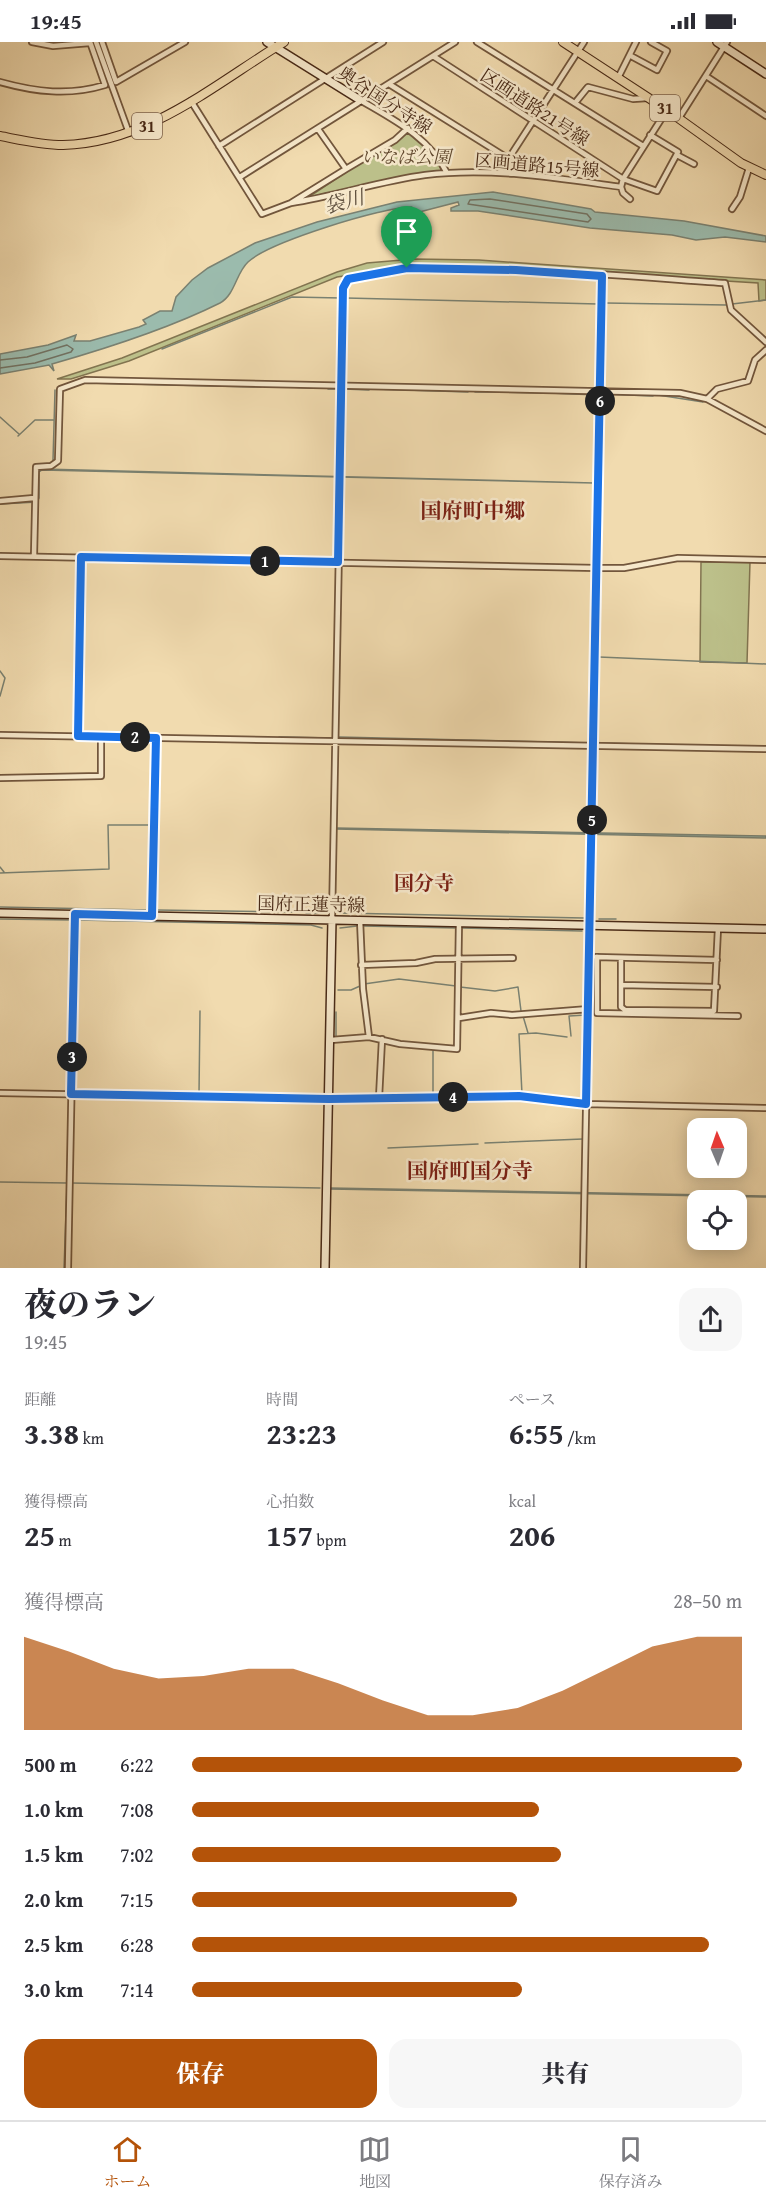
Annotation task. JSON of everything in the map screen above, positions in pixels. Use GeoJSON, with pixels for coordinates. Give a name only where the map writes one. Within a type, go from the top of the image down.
{"type":"FeatureCollection","features":[{"type":"Feature","properties":{"kind":"main road","name":"奥谷国分寺線"},"geometry":{"type":"LineString","coordinates":[[267,42],[360,100]]}},
{"type":"Feature","properties":{"kind":"main road","name":"31"},"geometry":{"type":"LineString","coordinates":[[0,136],[40,144],[63,145],[87,143],[129,133],[191,101],[284,42]]}},
{"type":"Feature","properties":{"kind":"main road","name":"31"},"geometry":{"type":"LineString","coordinates":[[563,42],[679,118],[749,168],[766,175]]}},
{"type":"Feature","properties":{"kind":"main road"},"geometry":{"type":"LineString","coordinates":[[717,42],[725,44],[766,74]]}},
{"type":"Feature","properties":{"kind":"main road","name":"国府正蓮寺線"},"geometry":{"type":"LineString","coordinates":[[0,913],[766,929]]}},
{"type":"Feature","properties":{"kind":"main road"},"geometry":{"type":"LineString","coordinates":[[325,1268],[332,919]]}},
{"type":"Feature","properties":{"kind":"street"},"geometry":{"type":"LineString","coordinates":[[0,82],[40,92],[84,90],[105,86],[90,42],[53,46],[32,42]]}},
{"type":"Feature","properties":{"kind":"street"},"geometry":{"type":"LineString","coordinates":[[96,42],[129,133]]}},
{"type":"Feature","properties":{"kind":"street"},"geometry":{"type":"LineString","coordinates":[[102,42],[116,82],[185,42]]}},
{"type":"Feature","properties":{"kind":"street"},"geometry":{"type":"LineString","coordinates":[[219,146],[383,42]]}},
{"type":"Feature","properties":{"kind":"street"},"geometry":{"type":"LineString","coordinates":[[240,177],[455,42]]}},
{"type":"Feature","properties":{"kind":"street"},"geometry":{"type":"LineString","coordinates":[[477,42],[643,146]]}},
{"type":"Feature","properties":{"kind":"street"},"geometry":{"type":"LineString","coordinates":[[500,172],[584,42]]}},
{"type":"Feature","properties":{"kind":"street"},"geometry":{"type":"LineString","coordinates":[[618,78],[636,42]]}},
{"type":"Feature","properties":{"kind":"street"},"geometry":{"type":"LineString","coordinates":[[631,56],[657,70],[667,51],[651,42]]}},
{"type":"Feature","properties":{"kind":"street"},"geometry":{"type":"LineString","coordinates":[[679,118],[725,44]]}},
{"type":"Feature","properties":{"kind":"street","name":"区画道路21号線"},"geometry":{"type":"LineString","coordinates":[[433,56],[623,179],[657,191],[677,155]]}},
{"type":"Feature","properties":{"kind":"street"},"geometry":{"type":"LineString","coordinates":[[706,76],[766,116]]}},
{"type":"Feature","properties":{"kind":"street"},"geometry":{"type":"LineString","coordinates":[[389,84],[509,159]]}},
{"type":"Feature","properties":{"kind":"street"},"geometry":{"type":"LineString","coordinates":[[575,103],[588,87],[633,99],[648,98]]}},
{"type":"Feature","properties":{"kind":"street","name":"奥谷国分寺線"},"geometry":{"type":"LineString","coordinates":[[360,100],[408,128],[431,148],[447,173]]}},
{"type":"Feature","properties":{"kind":"street"},"geometry":{"type":"LineString","coordinates":[[191,101],[262,214],[291,203],[395,140],[408,128]]}},
{"type":"Feature","properties":{"kind":"street","name":"区画道路15号線"},"geometry":{"type":"LineString","coordinates":[[291,203],[366,186],[447,173],[500,172],[621,187],[623,179],[667,110]]}},
{"type":"Feature","properties":{"kind":"street"},"geometry":{"type":"LineString","coordinates":[[318,129],[346,169]]}},
{"type":"Feature","properties":{"kind":"street"},"geometry":{"type":"LineString","coordinates":[[650,135],[678,152],[677,155],[694,164]]}},
{"type":"Feature","properties":{"kind":"street"},"geometry":{"type":"LineString","coordinates":[[732,209],[740,197],[749,168]]}},
{"type":"Feature","properties":{"kind":"street"},"geometry":{"type":"LineString","coordinates":[[621,187],[623,193],[630,199]]}},
{"type":"Feature","properties":{"kind":"street"},"geometry":{"type":"LineString","coordinates":[[332,919],[343,288],[348,279],[407,268],[516,270],[725,283],[731,309],[766,342]]}},
{"type":"Feature","properties":{"kind":"street"},"geometry":{"type":"LineString","coordinates":[[583,1268],[591,957],[602,276]]}},
{"type":"Feature","properties":{"kind":"street"},"geometry":{"type":"LineString","coordinates":[[707,399],[717,389],[748,381],[755,360],[766,350]]}},
{"type":"Feature","properties":{"kind":"street"},"geometry":{"type":"LineString","coordinates":[[34,556],[36,467],[51,466],[58,461],[60,389],[69,383],[86,380],[680,393],[707,399],[766,431]]}},
{"type":"Feature","properties":{"kind":"street"},"geometry":{"type":"LineString","coordinates":[[0,501],[34,498]]}},
{"type":"Feature","properties":{"kind":"street"},"geometry":{"type":"LineString","coordinates":[[0,556],[597,568],[624,568],[678,558],[766,560]]}},
{"type":"Feature","properties":{"kind":"street"},"geometry":{"type":"LineString","coordinates":[[78,736],[81,557]]}},
{"type":"Feature","properties":{"kind":"street"},"geometry":{"type":"LineString","coordinates":[[0,735],[766,750]]}},
{"type":"Feature","properties":{"kind":"street"},"geometry":{"type":"LineString","coordinates":[[0,778],[101,776],[101,736]]}},
{"type":"Feature","properties":{"kind":"street"},"geometry":{"type":"LineString","coordinates":[[152,916],[156,738]]}},
{"type":"Feature","properties":{"kind":"street"},"geometry":{"type":"LineString","coordinates":[[68,1268],[75,914]]}},
{"type":"Feature","properties":{"kind":"street"},"geometry":{"type":"LineString","coordinates":[[360,920],[369,1037]]}},
{"type":"Feature","properties":{"kind":"street"},"geometry":{"type":"LineString","coordinates":[[331,1040],[369,1037],[457,1049],[459,922]]}},
{"type":"Feature","properties":{"kind":"street"},"geometry":{"type":"LineString","coordinates":[[621,958],[621,1007],[625,1010],[714,1011],[717,987],[718,928]]}},
{"type":"Feature","properties":{"kind":"street"},"geometry":{"type":"LineString","coordinates":[[591,957],[717,960]]}},
{"type":"Feature","properties":{"kind":"street"},"geometry":{"type":"LineString","coordinates":[[597,957],[597,1013],[738,1016]]}},
{"type":"Feature","properties":{"kind":"street"},"geometry":{"type":"LineString","coordinates":[[362,965],[416,963],[435,959],[513,958]]}},
{"type":"Feature","properties":{"kind":"street"},"geometry":{"type":"LineString","coordinates":[[621,985],[717,987]]}},
{"type":"Feature","properties":{"kind":"street"},"geometry":{"type":"LineString","coordinates":[[459,1018],[491,1013],[518,1015],[589,1009]]}},
{"type":"Feature","properties":{"kind":"street"},"geometry":{"type":"LineString","coordinates":[[379,1098],[382,1039]]}},
{"type":"Feature","properties":{"kind":"street"},"geometry":{"type":"LineString","coordinates":[[0,1093],[329,1099],[519,1096],[586,1104],[766,1108]]}},
{"type":"Feature","properties":{"kind":"green space","name":"いなば公園"},"geometry":{"type":"Polygon","coordinates":[[[408,131],[436,157],[442,172],[402,177],[309,197],[408,131]]]}},
{"type":"Feature","properties":{"kind":"green space"},"geometry":{"type":"Polygon","coordinates":[[[414,259],[479,260],[766,280],[766,300],[759,301],[758,283],[515,268],[406,267],[337,277],[129,361],[71,379],[57,379],[122,358],[337,272],[367,263],[414,259]]]}},
{"type":"Feature","properties":{"kind":"green space"},"geometry":{"type":"Polygon","coordinates":[[[701,562],[750,562],[747,663],[700,662],[701,562]]]}},
{"type":"Feature","properties":{"kind":"water"},"geometry":{"type":"Polygon","coordinates":[[[493,192],[591,209],[595,212],[684,221],[766,236],[766,242],[725,237],[696,240],[672,235],[590,228],[478,211],[451,211],[451,208],[459,205],[458,202],[408,215],[406,213],[411,207],[397,209],[327,227],[260,254],[248,262],[229,295],[220,303],[159,330],[52,364],[54,371],[49,365],[0,374],[0,354],[48,345],[76,335],[74,341],[90,341],[146,324],[143,320],[160,311],[172,311],[176,297],[192,280],[208,268],[255,243],[317,222],[397,202],[493,192]]]}},
{"type":"Feature","properties":{"kind":"water"},"geometry":{"type":"Polygon","coordinates":[[[42,469],[594,483],[42,470],[39,472],[37,502],[0,504],[36,500],[38,472],[42,469]]]}},
{"type":"Feature","properties":{"kind":"water"},"geometry":{"type":"Polygon","coordinates":[[[336,829],[766,836],[766,838],[336,829]]]}},
{"type":"Feature","properties":{"kind":"water"},"geometry":{"type":"Polygon","coordinates":[[[330,1188],[687,1196],[330,1189],[330,1188]]]}},
{"type":"Feature","properties":{"kind":"waterway"},"geometry":{"type":"LineString","coordinates":[[574,99],[585,86],[597,87]]}},
{"type":"Feature","properties":{"kind":"waterway"},"geometry":{"type":"LineString","coordinates":[[162,349],[292,297],[341,298]]}},
{"type":"Feature","properties":{"kind":"waterway"},"geometry":{"type":"LineString","coordinates":[[346,298],[598,304]]}},
{"type":"Feature","properties":{"kind":"waterway"},"geometry":{"type":"LineString","coordinates":[[732,304],[766,300]]}},
{"type":"Feature","properties":{"kind":"waterway"},"geometry":{"type":"LineString","coordinates":[[606,303],[726,305]]}},
{"type":"Feature","properties":{"kind":"waterway"},"geometry":{"type":"LineString","coordinates":[[89,383],[261,387]]}},
{"type":"Feature","properties":{"kind":"waterway"},"geometry":{"type":"LineString","coordinates":[[267,386],[311,388]]}},
{"type":"Feature","properties":{"kind":"waterway"},"geometry":{"type":"LineString","coordinates":[[317,388],[323,388]]}},
{"type":"Feature","properties":{"kind":"waterway"},"geometry":{"type":"LineString","coordinates":[[328,389],[338,389]]}},
{"type":"Feature","properties":{"kind":"waterway"},"geometry":{"type":"LineString","coordinates":[[344,389],[369,390]]}},
{"type":"Feature","properties":{"kind":"waterway"},"geometry":{"type":"LineString","coordinates":[[375,389],[468,392]]}},
{"type":"Feature","properties":{"kind":"waterway"},"geometry":{"type":"LineString","coordinates":[[53,460],[55,390]]}},
{"type":"Feature","properties":{"kind":"waterway"},"geometry":{"type":"LineString","coordinates":[[475,392],[496,392]]}},
{"type":"Feature","properties":{"kind":"waterway"},"geometry":{"type":"LineString","coordinates":[[502,392],[545,393]]}},
{"type":"Feature","properties":{"kind":"waterway"},"geometry":{"type":"LineString","coordinates":[[550,393],[597,395]]}},
{"type":"Feature","properties":{"kind":"waterway"},"geometry":{"type":"LineString","coordinates":[[604,394],[653,396]]}},
{"type":"Feature","properties":{"kind":"waterway"},"geometry":{"type":"LineString","coordinates":[[658,395],[703,402]]}},
{"type":"Feature","properties":{"kind":"waterway"},"geometry":{"type":"LineString","coordinates":[[0,417],[19,434]]}},
{"type":"Feature","properties":{"kind":"waterway"},"geometry":{"type":"LineString","coordinates":[[18,436],[35,420],[53,420]]}},
{"type":"Feature","properties":{"kind":"waterway"},"geometry":{"type":"LineString","coordinates":[[0,559],[57,559]]}},
{"type":"Feature","properties":{"kind":"waterway"},"geometry":{"type":"LineString","coordinates":[[599,657],[766,664]]}},
{"type":"Feature","properties":{"kind":"waterway"},"geometry":{"type":"LineString","coordinates":[[0,671],[5,678],[0,696]]}},
{"type":"Feature","properties":{"kind":"waterway"},"geometry":{"type":"LineString","coordinates":[[279,737],[332,738]]}},
{"type":"Feature","properties":{"kind":"waterway"},"geometry":{"type":"LineString","coordinates":[[339,737],[589,743]]}},
{"type":"Feature","properties":{"kind":"waterway"},"geometry":{"type":"LineString","coordinates":[[159,740],[275,743]]}},
{"type":"Feature","properties":{"kind":"waterway"},"geometry":{"type":"LineString","coordinates":[[598,743],[766,747]]}},
{"type":"Feature","properties":{"kind":"waterway"},"geometry":{"type":"LineString","coordinates":[[0,873],[109,869],[108,825],[151,825]]}},
{"type":"Feature","properties":{"kind":"waterway"},"geometry":{"type":"LineString","coordinates":[[0,867],[4,872]]}},
{"type":"Feature","properties":{"kind":"waterway"},"geometry":{"type":"LineString","coordinates":[[0,907],[148,910]]}},
{"type":"Feature","properties":{"kind":"waterway"},"geometry":{"type":"LineString","coordinates":[[157,910],[294,912]]}},
{"type":"Feature","properties":{"kind":"waterway"},"geometry":{"type":"LineString","coordinates":[[306,913],[325,913]]}},
{"type":"Feature","properties":{"kind":"waterway"},"geometry":{"type":"LineString","coordinates":[[340,913],[584,918]]}},
{"type":"Feature","properties":{"kind":"waterway"},"geometry":{"type":"LineString","coordinates":[[0,919],[71,920]]}},
{"type":"Feature","properties":{"kind":"waterway"},"geometry":{"type":"LineString","coordinates":[[599,919],[616,919]]}},
{"type":"Feature","properties":{"kind":"waterway"},"geometry":{"type":"LineString","coordinates":[[77,920],[311,925],[322,928]]}},
{"type":"Feature","properties":{"kind":"waterway"},"geometry":{"type":"LineString","coordinates":[[340,928],[357,926]]}},
{"type":"Feature","properties":{"kind":"waterway"},"geometry":{"type":"LineString","coordinates":[[363,926],[456,928]]}},
{"type":"Feature","properties":{"kind":"waterway"},"geometry":{"type":"LineString","coordinates":[[462,928],[582,931]]}},
{"type":"Feature","properties":{"kind":"waterway"},"geometry":{"type":"LineString","coordinates":[[585,954],[595,962],[594,965]]}},
{"type":"Feature","properties":{"kind":"waterway"},"geometry":{"type":"LineString","coordinates":[[364,984],[399,979],[456,986]]}},
{"type":"Feature","properties":{"kind":"waterway"},"geometry":{"type":"LineString","coordinates":[[338,990],[351,990],[360,986]]}},
{"type":"Feature","properties":{"kind":"waterway"},"geometry":{"type":"LineString","coordinates":[[460,987],[495,991],[518,987],[521,1011]]}},
{"type":"Feature","properties":{"kind":"waterway"},"geometry":{"type":"LineString","coordinates":[[199,1094],[200,1011]]}},
{"type":"Feature","properties":{"kind":"waterway"},"geometry":{"type":"LineString","coordinates":[[336,1012],[336,1036]]}},
{"type":"Feature","properties":{"kind":"waterway"},"geometry":{"type":"LineString","coordinates":[[571,1036],[569,1016],[586,1015]]}},
{"type":"Feature","properties":{"kind":"waterway"},"geometry":{"type":"LineString","coordinates":[[523,1016],[528,1033]]}},
{"type":"Feature","properties":{"kind":"waterway"},"geometry":{"type":"LineString","coordinates":[[476,1094],[522,1094],[519,1034],[536,1033],[567,1037]]}},
{"type":"Feature","properties":{"kind":"waterway"},"geometry":{"type":"LineString","coordinates":[[433,1050],[433,1094],[472,1094]]}},
{"type":"Feature","properties":{"kind":"waterway"},"geometry":{"type":"LineString","coordinates":[[199,1093],[249,1095]]}},
{"type":"Feature","properties":{"kind":"waterway"},"geometry":{"type":"LineString","coordinates":[[253,1094],[321,1095]]}},
{"type":"Feature","properties":{"kind":"waterway"},"geometry":{"type":"LineString","coordinates":[[336,1096],[377,1094]]}},
{"type":"Feature","properties":{"kind":"waterway"},"geometry":{"type":"LineString","coordinates":[[381,1095],[388,1095]]}},
{"type":"Feature","properties":{"kind":"waterway"},"geometry":{"type":"LineString","coordinates":[[109,1097],[195,1099]]}},
{"type":"Feature","properties":{"kind":"waterway"},"geometry":{"type":"LineString","coordinates":[[525,1100],[583,1106],[583,1125]]}},
{"type":"Feature","properties":{"kind":"waterway"},"geometry":{"type":"LineString","coordinates":[[589,1107],[633,1107]]}},
{"type":"Feature","properties":{"kind":"waterway"},"geometry":{"type":"LineString","coordinates":[[485,1143],[583,1139]]}},
{"type":"Feature","properties":{"kind":"waterway"},"geometry":{"type":"LineString","coordinates":[[388,1148],[478,1144]]}},
{"type":"Feature","properties":{"kind":"waterway"},"geometry":{"type":"LineString","coordinates":[[67,1181],[68,1152]]}},
{"type":"Feature","properties":{"kind":"waterway"},"geometry":{"type":"LineString","coordinates":[[0,1182],[67,1183]]}},
{"type":"Feature","properties":{"kind":"waterway"},"geometry":{"type":"LineString","coordinates":[[72,1183],[320,1188]]}},
{"type":"Feature","properties":{"kind":"waterway"},"geometry":{"type":"LineString","coordinates":[[64,1268],[67,1186]]}},
{"type":"Feature","properties":{"kind":"district","name":"国府町中郷"},"geometry":{"type":"Point","coordinates":[473,510]}},
{"type":"Feature","properties":{"kind":"district","name":"国分寺"},"geometry":{"type":"Point","coordinates":[424,882]}},
{"type":"Feature","properties":{"kind":"district","name":"国府町国分寺"},"geometry":{"type":"Point","coordinates":[470,1170]}},
{"type":"Feature","properties":{"kind":"route"},"geometry":{"type":"LineString","coordinates":[[407,268],[516,270],[602,276],[586,1104],[542,1101],[519,1096],[329,1099],[71,1094],[75,914],[152,916],[156,738],[78,736],[81,557],[338,562],[344,283],[348,279],[359,276],[407,268]]}},
{"type":"Feature","properties":{"kind":"water label","name":"袋川"},"geometry":{"type":"Point","coordinates":[344,201]}}]}
